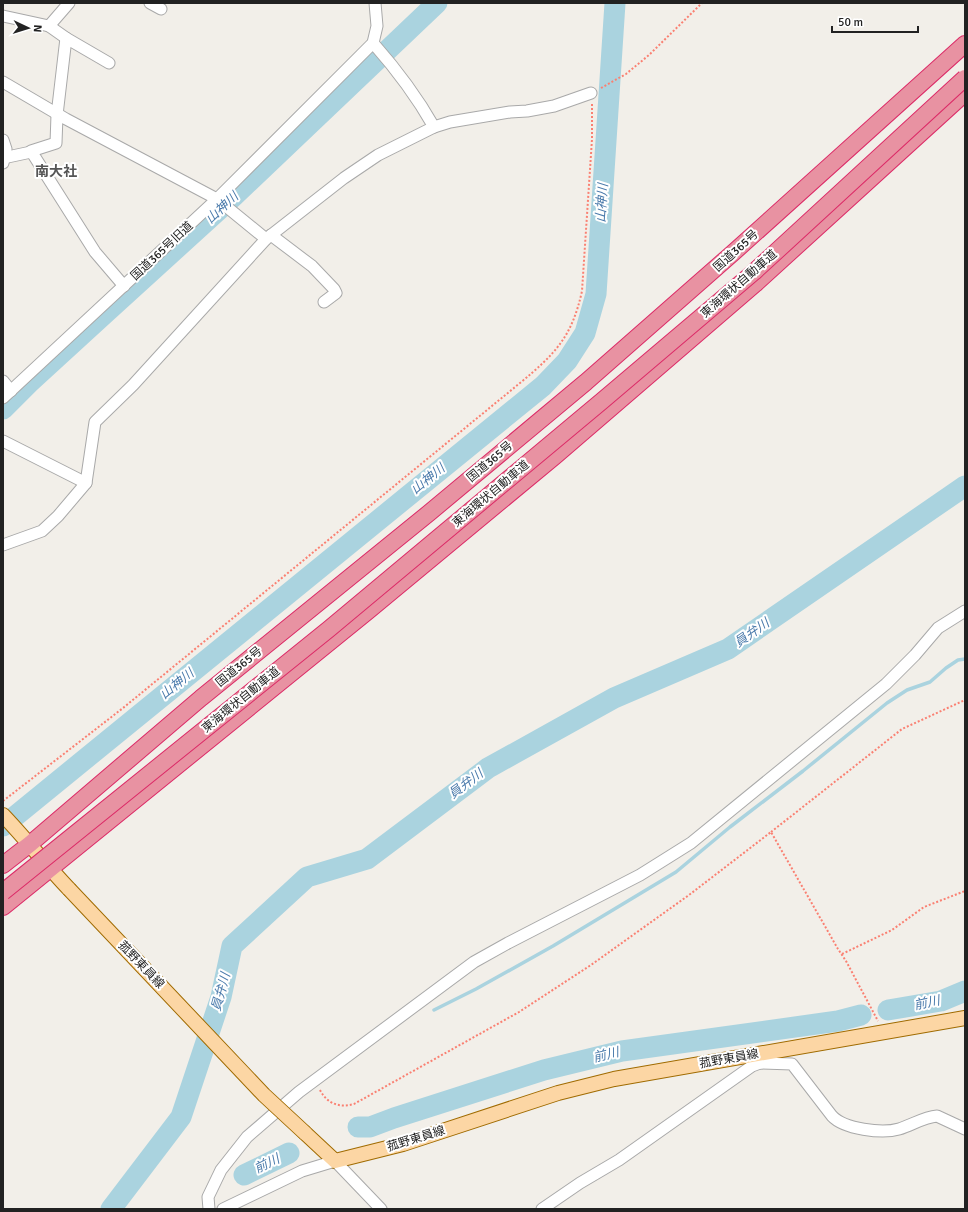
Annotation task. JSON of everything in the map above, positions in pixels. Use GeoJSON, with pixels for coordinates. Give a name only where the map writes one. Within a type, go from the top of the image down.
{"type":"FeatureCollection","features":[{"type":"Feature","properties":{"kind":"highway","name":"国道365号"},"geometry":{"type":"LineString","coordinates":[[3,865],[26,839],[429,513],[580,387],[734,252],[965,44]]}},
{"type":"Feature","properties":{"kind":"highway","name":"東海環状自動車道"},"geometry":{"type":"LineString","coordinates":[[3,892],[329,629],[596,406],[754,272],[965,78]]}},
{"type":"Feature","properties":{"kind":"highway"},"geometry":{"type":"LineString","coordinates":[[3,907],[452,542],[626,395],[755,284],[965,93]]}},
{"type":"Feature","properties":{"kind":"main road","name":"菰野東員線"},"geometry":{"type":"LineString","coordinates":[[3,815],[26,839],[50,870],[264,1094],[335,1160],[403,1144],[588,1085],[652,1072],[759,1058],[884,1032],[965,1018]]}},
{"type":"Feature","properties":{"kind":"street"},"geometry":{"type":"LineString","coordinates":[[49,26],[69,3]]}},
{"type":"Feature","properties":{"kind":"street"},"geometry":{"type":"LineString","coordinates":[[150,3],[161,9]]}},
{"type":"Feature","properties":{"kind":"street"},"geometry":{"type":"LineString","coordinates":[[375,3],[377,26],[376,46],[426,112],[434,127]]}},
{"type":"Feature","properties":{"kind":"street"},"geometry":{"type":"LineString","coordinates":[[3,16],[49,26],[66,38],[109,63]]}},
{"type":"Feature","properties":{"kind":"street"},"geometry":{"type":"LineString","coordinates":[[3,160],[56,143],[57,114],[66,38]]}},
{"type":"Feature","properties":{"kind":"street","name":"国道365号旧道"},"geometry":{"type":"LineString","coordinates":[[7,394],[124,286],[223,204],[376,46]]}},
{"type":"Feature","properties":{"kind":"street"},"geometry":{"type":"LineString","coordinates":[[3,82],[57,114],[223,204],[268,237],[312,266],[336,293],[324,302]]}},
{"type":"Feature","properties":{"kind":"street"},"geometry":{"type":"LineString","coordinates":[[3,545],[42,531],[58,516],[86,483],[95,422],[133,385],[268,237],[344,178],[378,155],[434,127],[450,122],[554,106],[596,90]]}},
{"type":"Feature","properties":{"kind":"street"},"geometry":{"type":"LineString","coordinates":[[3,140],[6,149],[3,160]]}},
{"type":"Feature","properties":{"kind":"street"},"geometry":{"type":"LineString","coordinates":[[31,152],[95,252],[124,286]]}},
{"type":"Feature","properties":{"kind":"street"},"geometry":{"type":"LineString","coordinates":[[3,381],[7,394]]}},
{"type":"Feature","properties":{"kind":"street"},"geometry":{"type":"LineString","coordinates":[[3,441],[86,483]]}},
{"type":"Feature","properties":{"kind":"street"},"geometry":{"type":"LineString","coordinates":[[209,1209],[208,1198],[221,1170],[247,1137],[299,1092],[474,962],[508,942],[640,875],[691,843],[886,684],[915,655],[938,628],[965,611]]}},
{"type":"Feature","properties":{"kind":"street"},"geometry":{"type":"LineString","coordinates":[[542,1209],[580,1183],[618,1160],[752,1066],[759,1058],[792,1064],[832,1116],[837,1121],[854,1128],[892,1131],[937,1116],[965,1129]]}},
{"type":"Feature","properties":{"kind":"street"},"geometry":{"type":"LineString","coordinates":[[223,1209],[302,1171],[335,1160],[381,1209]]}},
{"type":"Feature","properties":{"kind":"path"},"geometry":{"type":"LineString","coordinates":[[3,801],[149,687],[520,383],[545,362],[560,346],[569,330],[580,303],[582,290],[596,90],[626,74],[702,3]]}},
{"type":"Feature","properties":{"kind":"path"},"geometry":{"type":"LineString","coordinates":[[315,1080],[324,1096],[338,1105],[345,1106],[354,1104],[519,1012],[591,965],[689,895],[772,832],[902,729],[965,700]]}},
{"type":"Feature","properties":{"kind":"path"},"geometry":{"type":"LineString","coordinates":[[772,832],[838,950],[842,954],[884,1032]]}},
{"type":"Feature","properties":{"kind":"path"},"geometry":{"type":"LineString","coordinates":[[842,954],[892,930],[924,907],[965,891]]}},
{"type":"Feature","properties":{"kind":"waterway","name":"山神川"},"geometry":{"type":"LineString","coordinates":[[3,409],[29,383],[234,196],[437,3]]}},
{"type":"Feature","properties":{"kind":"waterway","name":"山神川"},"geometry":{"type":"LineString","coordinates":[[3,826],[543,386],[567,361],[585,333],[596,294],[615,3]]}},
{"type":"Feature","properties":{"kind":"waterway","name":"員弁川"},"geometry":{"type":"LineString","coordinates":[[111,1209],[181,1117],[221,997],[232,946],[307,877],[367,859],[488,768],[614,698],[728,649],[965,486]]}},
{"type":"Feature","properties":{"kind":"waterway"},"geometry":{"type":"LineString","coordinates":[[434,1010],[476,989],[553,946],[676,872],[730,827],[803,771],[887,703],[907,690],[930,682],[958,660],[965,659]]}},
{"type":"Feature","properties":{"kind":"waterway","name":"前川"},"geometry":{"type":"LineString","coordinates":[[888,1010],[941,1001],[965,991]]}},
{"type":"Feature","properties":{"kind":"waterway","name":"前川"},"geometry":{"type":"LineString","coordinates":[[358,1127],[370,1127],[544,1070],[622,1051],[838,1021],[861,1015]]}},
{"type":"Feature","properties":{"kind":"waterway","name":"前川"},"geometry":{"type":"LineString","coordinates":[[244,1175],[289,1153]]}},
{"type":"Feature","properties":{"kind":"district","name":"南大社"},"geometry":{"type":"Point","coordinates":[56,171]}}]}
